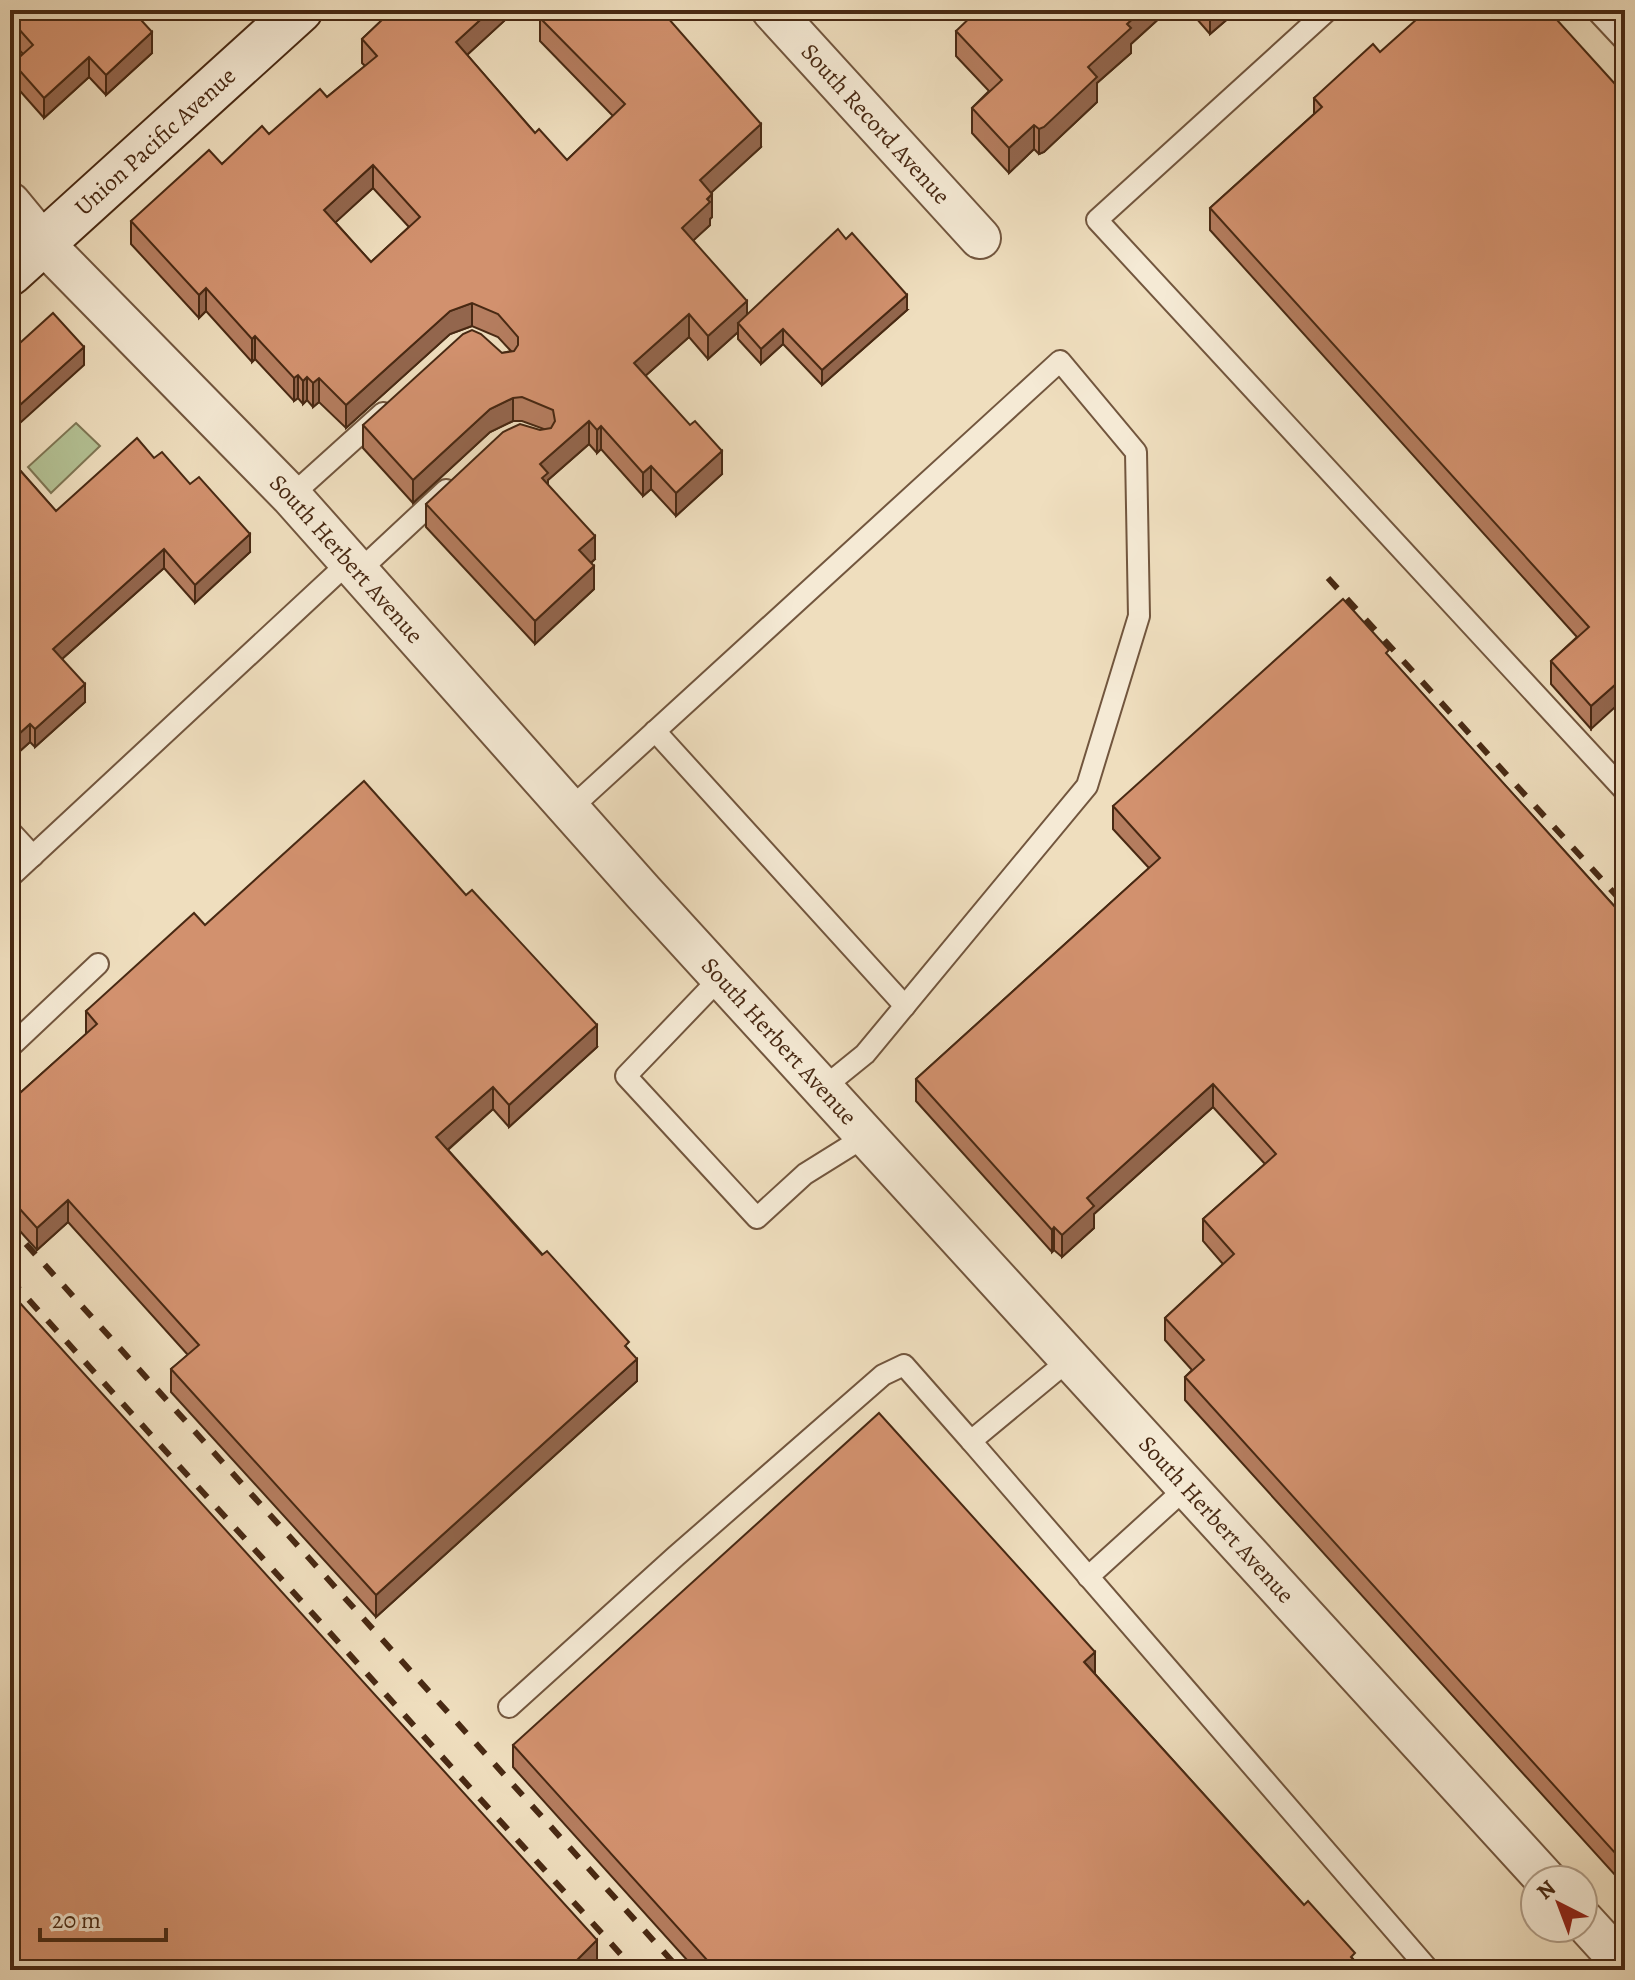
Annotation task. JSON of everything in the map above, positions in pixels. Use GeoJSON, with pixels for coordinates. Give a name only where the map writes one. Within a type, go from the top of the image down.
{"type":"FeatureCollection","features":[{"type":"Feature","properties":{"kind":"street","name":"Union Pacific Avenue"},"geometry":{"type":"LineString","coordinates":[[10,273],[300,10]]}},
{"type":"Feature","properties":{"kind":"street","name":"South Record Avenue"},"geometry":{"type":"LineString","coordinates":[[772,10],[980,238]]}},
{"type":"Feature","properties":{"kind":"street","name":"South Herbert Avenue"},"geometry":{"type":"LineString","coordinates":[[10,203],[43,243],[291,496],[721,977],[1531,1864]]}},
{"type":"Feature","properties":{"kind":"street"},"geometry":{"type":"LineString","coordinates":[[1599,1938],[1625,1966]]}},
{"type":"Feature","properties":{"kind":"lane"},"geometry":{"type":"LineString","coordinates":[[1328,10],[1097,220],[1625,791]]}},
{"type":"Feature","properties":{"kind":"lane"},"geometry":{"type":"LineString","coordinates":[[1596,10],[1625,41]]}},
{"type":"Feature","properties":{"kind":"lane"},"geometry":{"type":"LineString","coordinates":[[570,809],[1060,361],[1136,452],[1139,616],[1087,786],[865,1054],[823,1088]]}},
{"type":"Feature","properties":{"kind":"lane"},"geometry":{"type":"LineString","coordinates":[[291,496],[397,400]]}},
{"type":"Feature","properties":{"kind":"lane"},"geometry":{"type":"LineString","coordinates":[[10,877],[354,567],[461,476]]}},
{"type":"Feature","properties":{"kind":"lane"},"geometry":{"type":"LineString","coordinates":[[655,731],[905,1006]]}},
{"type":"Feature","properties":{"kind":"lane"},"geometry":{"type":"LineString","coordinates":[[10,831],[33,856]]}},
{"type":"Feature","properties":{"kind":"lane"},"geometry":{"type":"LineString","coordinates":[[10,1047],[98,964]]}},
{"type":"Feature","properties":{"kind":"lane"},"geometry":{"type":"LineString","coordinates":[[721,977],[626,1076],[757,1218],[805,1174],[866,1136]]}},
{"type":"Feature","properties":{"kind":"lane"},"geometry":{"type":"LineString","coordinates":[[971,1441],[1070,1359]]}},
{"type":"Feature","properties":{"kind":"lane"},"geometry":{"type":"LineString","coordinates":[[509,1707],[699,1535],[883,1375],[904,1365],[1429,1970]]}},
{"type":"Feature","properties":{"kind":"lane"},"geometry":{"type":"LineString","coordinates":[[1088,1577],[1187,1487]]}},
{"type":"Feature","properties":{"kind":"green space"},"geometry":{"type":"Polygon","coordinates":[[[76,423],[100,446],[51,493],[28,467],[76,423]]]}},
{"type":"Feature","properties":{"kind":"building"},"geometry":{"type":"Polygon","coordinates":[[[10,10],[132,10],[152,32],[106,75],[89,57],[44,98],[13,63],[33,45],[10,19],[10,10]]]}},
{"type":"Feature","properties":{"kind":"building"},"geometry":{"type":"Polygon","coordinates":[[[387,10],[491,10],[456,42],[535,133],[539,129],[567,160],[625,104],[540,18],[550,10],[661,10],[761,124],[700,180],[712,194],[707,199],[710,202],[682,228],[747,301],[708,336],[689,314],[634,363],[690,425],[695,421],[722,451],[676,493],[651,466],[643,473],[601,426],[597,430],[589,421],[540,464],[548,473],[542,478],[595,536],[579,550],[594,566],[535,621],[426,504],[503,432],[520,424],[540,430],[551,428],[555,421],[553,410],[522,397],[490,409],[413,480],[363,425],[463,334],[472,330],[502,353],[514,351],[518,337],[498,314],[472,303],[450,311],[346,405],[319,378],[313,383],[307,377],[303,381],[298,375],[294,378],[255,336],[252,339],[206,288],[199,295],[131,221],[209,150],[222,164],[262,126],[269,134],[320,89],[327,97],[377,56],[362,39],[383,19],[380,16],[387,10]],[[373,165],[324,210],[371,262],[420,217],[373,165]]]}},
{"type":"Feature","properties":{"kind":"building"},"geometry":{"type":"Polygon","coordinates":[[[978,10],[1142,10],[1127,24],[1131,28],[1088,67],[1097,77],[1044,127],[1039,129],[1034,125],[1009,148],[972,108],[1002,80],[956,31],[978,10]]]}},
{"type":"Feature","properties":{"kind":"building"},"geometry":{"type":"Polygon","coordinates":[[[1427,10],[1548,10],[1625,95],[1625,676],[1591,706],[1551,661],[1589,627],[1210,208],[1322,107],[1314,98],[1373,44],[1380,52],[1427,10]]]}},
{"type":"Feature","properties":{"kind":"building"},"geometry":{"type":"Polygon","coordinates":[[[838,229],[846,239],[852,233],[907,295],[822,370],[783,329],[761,349],[738,323],[838,229]]]}},
{"type":"Feature","properties":{"kind":"building"},"geometry":{"type":"Polygon","coordinates":[[[53,313],[84,347],[10,414],[10,352],[53,313]]]}},
{"type":"Feature","properties":{"kind":"building"},"geometry":{"type":"Polygon","coordinates":[[[137,438],[154,458],[162,452],[190,484],[199,477],[250,534],[195,585],[164,549],[53,649],[85,684],[35,729],[30,724],[10,742],[10,568],[17,562],[10,554],[10,459],[56,511],[137,438]]]}},
{"type":"Feature","properties":{"kind":"building"},"geometry":{"type":"Polygon","coordinates":[[[1343,599],[1389,650],[1386,653],[1625,918],[1625,1864],[1185,1377],[1204,1360],[1165,1318],[1234,1254],[1203,1219],[1276,1154],[1213,1084],[1087,1198],[1094,1206],[1062,1235],[1054,1227],[1052,1230],[916,1079],[1160,858],[1113,806],[1343,599]]]}},
{"type":"Feature","properties":{"kind":"building"},"geometry":{"type":"Polygon","coordinates":[[[364,781],[466,895],[472,890],[597,1025],[509,1105],[493,1087],[436,1137],[542,1255],[547,1251],[629,1342],[625,1346],[637,1359],[376,1595],[171,1369],[199,1345],[68,1200],[37,1228],[10,1198],[10,1149],[16,1143],[10,1136],[10,1102],[97,1024],[86,1011],[194,913],[205,925],[364,781]]]}},
{"type":"Feature","properties":{"kind":"building"},"geometry":{"type":"Polygon","coordinates":[[[10,1292],[597,1940],[578,1959],[588,1970],[10,1970],[10,1292]]]}},
{"type":"Feature","properties":{"kind":"building"},"geometry":{"type":"Polygon","coordinates":[[[879,1413],[1095,1652],[1084,1662],[1304,1905],[1308,1901],[1355,1953],[1351,1957],[1363,1970],[716,1970],[513,1745],[879,1413]]]}},
{"type":"Feature","properties":{"kind":"railway"},"geometry":{"type":"LineString","coordinates":[[1328,578],[1625,905]]}},
{"type":"Feature","properties":{"kind":"railway"},"geometry":{"type":"LineString","coordinates":[[26,1244],[680,1970]]}},
{"type":"Feature","properties":{"kind":"railway"},"geometry":{"type":"LineString","coordinates":[[10,1279],[635,1970]]}}]}
